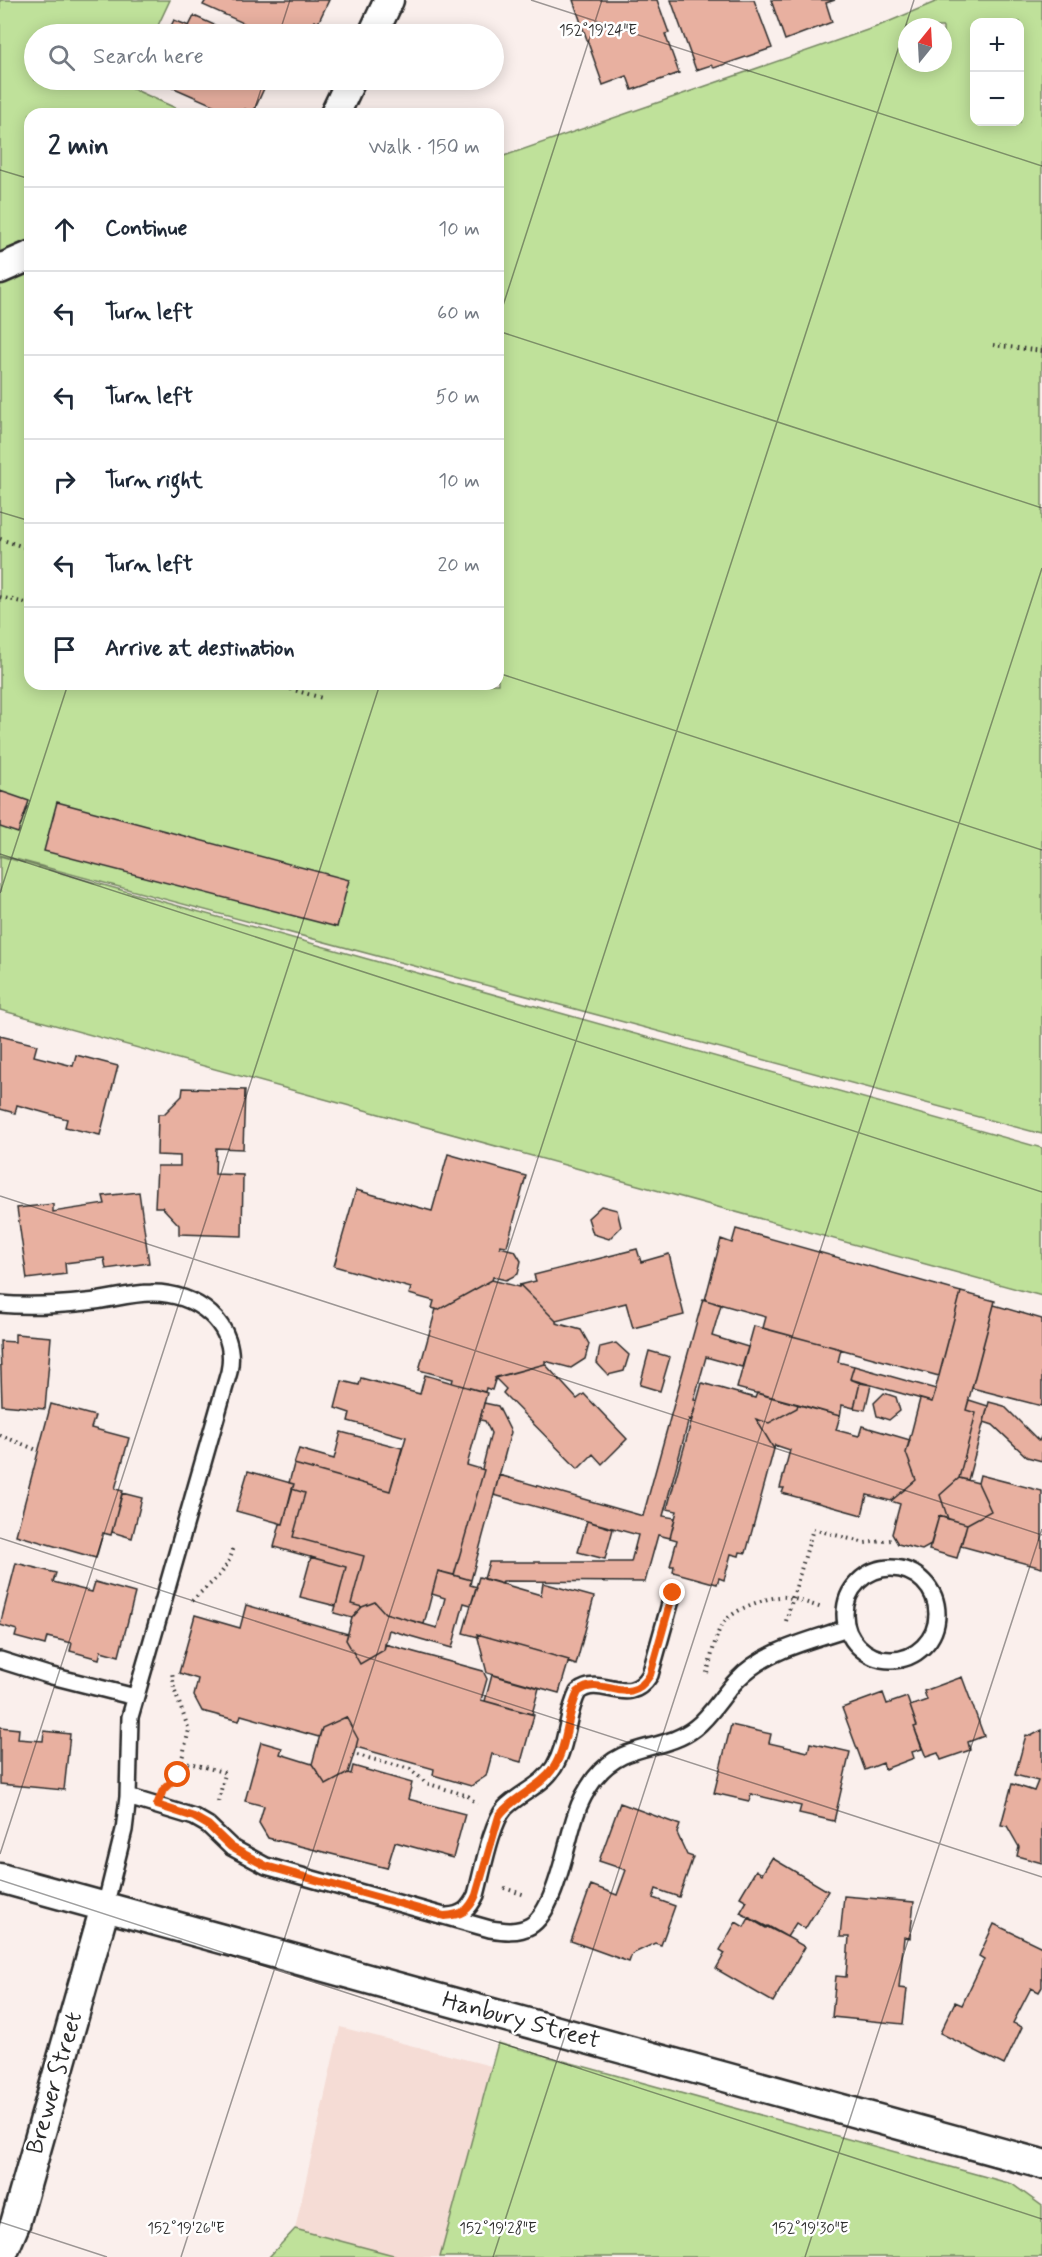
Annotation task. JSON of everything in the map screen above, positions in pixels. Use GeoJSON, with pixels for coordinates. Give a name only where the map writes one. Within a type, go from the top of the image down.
{"type":"FeatureCollection","features":[{"type":"Feature","properties":{"kind":"street"},"geometry":{"type":"LineString","coordinates":[[378,24],[389,0]]}},
{"type":"Feature","properties":{"kind":"street"},"geometry":{"type":"LineString","coordinates":[[338,108],[346,90]]}},
{"type":"Feature","properties":{"kind":"street"},"geometry":{"type":"LineString","coordinates":[[0,269],[24,259]]}},
{"type":"Feature","properties":{"kind":"street","name":"Hanbury Street"},"geometry":{"type":"LineString","coordinates":[[0,1878],[1042,2164]]}},
{"type":"Feature","properties":{"kind":"street","name":"Brewer Street"},"geometry":{"type":"LineString","coordinates":[[0,2257],[15,2224],[105,1907]]}},
{"type":"Feature","properties":{"kind":"lane"},"geometry":{"type":"LineString","coordinates":[[0,1304],[52,1305],[150,1293],[171,1294],[189,1299],[216,1318],[229,1344],[231,1356],[229,1372],[130,1717],[128,1797],[124,1830],[105,1907]]}},
{"type":"Feature","properties":{"kind":"lane"},"geometry":{"type":"LineString","coordinates":[[891,1567],[912,1572],[929,1587],[936,1599],[938,1614],[936,1628],[929,1641],[919,1652],[906,1658],[891,1660],[877,1658],[864,1651],[853,1641],[847,1628],[845,1613],[847,1599],[854,1586],[864,1576],[877,1569],[891,1567]]}},
{"type":"Feature","properties":{"kind":"lane"},"geometry":{"type":"LineString","coordinates":[[444,1916],[465,1912],[471,1906],[499,1816],[507,1806],[545,1778],[554,1768],[578,1692],[590,1686],[627,1692],[636,1690],[645,1683],[650,1675],[673,1593]]}},
{"type":"Feature","properties":{"kind":"lane"},"geometry":{"type":"LineString","coordinates":[[128,1797],[194,1817],[208,1825],[231,1847],[266,1866],[505,1932],[530,1926],[548,1906],[576,1812],[595,1778],[608,1765],[627,1752],[672,1740],[694,1729],[710,1714],[737,1680],[751,1667],[770,1656],[847,1628]]}},
{"type":"Feature","properties":{"kind":"lane"},"geometry":{"type":"LineString","coordinates":[[0,1660],[135,1697]]}},
{"type":"Feature","properties":{"kind":"path"},"geometry":{"type":"LineString","coordinates":[[993,345],[1042,351]]}},
{"type":"Feature","properties":{"kind":"path"},"geometry":{"type":"LineString","coordinates":[[0,539],[24,547]]}},
{"type":"Feature","properties":{"kind":"path"},"geometry":{"type":"LineString","coordinates":[[0,597],[24,603]]}},
{"type":"Feature","properties":{"kind":"path"},"geometry":{"type":"LineString","coordinates":[[294,690],[322,698]]}},
{"type":"Feature","properties":{"kind":"path"},"geometry":{"type":"LineString","coordinates":[[0,1435],[37,1450]]}},
{"type":"Feature","properties":{"kind":"path"},"geometry":{"type":"LineString","coordinates":[[784,1628],[813,1529],[865,1543],[891,1540]]}},
{"type":"Feature","properties":{"kind":"path"},"geometry":{"type":"LineString","coordinates":[[187,1611],[191,1601],[225,1570],[230,1562],[234,1546]]}},
{"type":"Feature","properties":{"kind":"path"},"geometry":{"type":"LineString","coordinates":[[157,1805],[163,1790],[178,1775],[189,1730],[174,1689],[172,1665]]}},
{"type":"Feature","properties":{"kind":"path"},"geometry":{"type":"LineString","coordinates":[[357,1755],[410,1770],[426,1783],[468,1796],[476,1802],[477,1811]]}},
{"type":"Feature","properties":{"kind":"path"},"geometry":{"type":"LineString","coordinates":[[182,1761],[225,1774],[218,1802],[219,1807]]}},
{"type":"Feature","properties":{"kind":"shaded area"},"geometry":{"type":"Polygon","coordinates":[[[340,2027],[491,2066],[440,2257],[401,2257],[295,2229],[340,2027]]]}},
{"type":"Feature","properties":{"kind":"green space"},"geometry":{"type":"Polygon","coordinates":[[[0,0],[170,0],[159,24],[24,24],[24,90],[135,90],[176,108],[24,108],[24,690],[504,690],[504,156],[876,27],[940,0],[1042,0],[1042,1134],[0,855],[0,0]]]}},
{"type":"Feature","properties":{"kind":"green space"},"geometry":{"type":"Polygon","coordinates":[[[0,856],[1042,1148],[1042,1296],[0,1010],[0,856]]]}},
{"type":"Feature","properties":{"kind":"green space"},"geometry":{"type":"Polygon","coordinates":[[[498,2043],[1012,2184],[1042,2206],[1042,2257],[440,2257],[498,2043]]]}},
{"type":"Feature","properties":{"kind":"green space"},"geometry":{"type":"Polygon","coordinates":[[[295,2229],[401,2257],[269,2257],[295,2229]]]}},
{"type":"Feature","properties":{"kind":"building"},"geometry":{"type":"Polygon","coordinates":[[[206,0],[329,0],[318,23],[314,21],[313,24],[246,24],[203,5],[206,0]]]}},
{"type":"Feature","properties":{"kind":"building"},"geometry":{"type":"Polygon","coordinates":[[[573,0],[657,0],[669,33],[665,34],[679,73],[632,90],[627,76],[603,85],[573,0]]]}},
{"type":"Feature","properties":{"kind":"building"},"geometry":{"type":"Polygon","coordinates":[[[671,0],[754,0],[772,48],[714,68],[711,65],[696,70],[671,0]]]}},
{"type":"Feature","properties":{"kind":"building"},"geometry":{"type":"Polygon","coordinates":[[[771,0],[835,0],[826,3],[832,22],[785,40],[771,0]]]}},
{"type":"Feature","properties":{"kind":"building"},"geometry":{"type":"Polygon","coordinates":[[[194,16],[212,24],[190,24],[194,16]]]}},
{"type":"Feature","properties":{"kind":"building"},"geometry":{"type":"Polygon","coordinates":[[[174,20],[184,24],[172,24],[174,20]]]}},
{"type":"Feature","properties":{"kind":"building"},"geometry":{"type":"Polygon","coordinates":[[[179,90],[263,90],[255,108],[220,108],[179,90]]]}},
{"type":"Feature","properties":{"kind":"building"},"geometry":{"type":"Polygon","coordinates":[[[0,791],[29,801],[18,833],[0,827],[0,791]]]}},
{"type":"Feature","properties":{"kind":"building"},"geometry":{"type":"Polygon","coordinates":[[[57,802],[349,880],[337,927],[44,851],[57,802]]]}},
{"type":"Feature","properties":{"kind":"building"},"geometry":{"type":"Polygon","coordinates":[[[0,1036],[37,1045],[34,1056],[73,1066],[76,1055],[118,1066],[100,1135],[65,1127],[67,1119],[17,1105],[15,1113],[0,1109],[0,1036]]]}},
{"type":"Feature","properties":{"kind":"building"},"geometry":{"type":"Polygon","coordinates":[[[183,1088],[245,1090],[243,1149],[216,1148],[215,1174],[243,1175],[242,1236],[179,1234],[179,1225],[162,1207],[155,1207],[157,1166],[180,1166],[180,1156],[157,1155],[158,1114],[164,1114],[182,1096],[183,1088]]]}},
{"type":"Feature","properties":{"kind":"building"},"geometry":{"type":"Polygon","coordinates":[[[448,1154],[526,1176],[507,1246],[500,1245],[500,1247],[515,1251],[521,1261],[518,1274],[506,1280],[493,1277],[492,1280],[438,1310],[432,1308],[434,1301],[409,1294],[411,1288],[334,1266],[356,1190],[432,1211],[448,1154]]]}},
{"type":"Feature","properties":{"kind":"building"},"geometry":{"type":"Polygon","coordinates":[[[139,1192],[149,1263],[106,1269],[104,1258],[65,1263],[66,1274],[27,1279],[17,1208],[53,1204],[53,1212],[105,1204],[103,1196],[139,1192]]]}},
{"type":"Feature","properties":{"kind":"building"},"geometry":{"type":"Polygon","coordinates":[[[601,1206],[617,1210],[621,1227],[609,1239],[593,1234],[588,1218],[601,1206]]]}},
{"type":"Feature","properties":{"kind":"building"},"geometry":{"type":"Polygon","coordinates":[[[736,1229],[961,1292],[939,1376],[763,1328],[766,1317],[705,1300],[721,1239],[732,1243],[736,1229]]]}},
{"type":"Feature","properties":{"kind":"building"},"geometry":{"type":"Polygon","coordinates":[[[637,1249],[641,1262],[669,1254],[684,1315],[633,1328],[626,1303],[556,1321],[520,1285],[536,1281],[534,1275],[637,1249]]]}},
{"type":"Feature","properties":{"kind":"building"},"geometry":{"type":"Polygon","coordinates":[[[492,1280],[519,1287],[520,1285],[556,1323],[581,1330],[589,1344],[585,1359],[571,1368],[545,1361],[545,1364],[496,1377],[492,1390],[486,1388],[485,1392],[452,1383],[453,1379],[419,1370],[436,1309],[438,1310],[492,1280]]]}},
{"type":"Feature","properties":{"kind":"building"},"geometry":{"type":"Polygon","coordinates":[[[961,1292],[995,1301],[966,1410],[976,1413],[959,1478],[940,1495],[948,1519],[939,1516],[931,1545],[922,1550],[898,1544],[892,1534],[900,1504],[891,1501],[916,1480],[906,1453],[920,1399],[932,1402],[961,1292]]]}},
{"type":"Feature","properties":{"kind":"building"},"geometry":{"type":"Polygon","coordinates":[[[703,1299],[721,1305],[712,1336],[748,1347],[742,1367],[706,1357],[694,1400],[697,1401],[691,1420],[689,1419],[663,1516],[675,1518],[670,1538],[658,1535],[645,1582],[503,1581],[502,1584],[484,1579],[489,1562],[631,1562],[638,1535],[494,1495],[499,1475],[643,1516],[703,1299]]]}},
{"type":"Feature","properties":{"kind":"building"},"geometry":{"type":"Polygon","coordinates":[[[994,1305],[1042,1319],[1042,1406],[972,1388],[994,1305]]]}},
{"type":"Feature","properties":{"kind":"building"},"geometry":{"type":"Polygon","coordinates":[[[754,1326],[841,1349],[838,1362],[854,1366],[850,1379],[860,1383],[854,1408],[842,1405],[840,1416],[737,1388],[754,1326]]]}},
{"type":"Feature","properties":{"kind":"building"},"geometry":{"type":"Polygon","coordinates":[[[15,1334],[51,1337],[45,1409],[2,1405],[0,1341],[15,1342],[15,1334]]]}},
{"type":"Feature","properties":{"kind":"building"},"geometry":{"type":"Polygon","coordinates":[[[616,1343],[629,1355],[624,1371],[608,1375],[597,1363],[600,1347],[616,1343]]]}},
{"type":"Feature","properties":{"kind":"building"},"geometry":{"type":"Polygon","coordinates":[[[649,1351],[670,1357],[660,1391],[640,1385],[649,1351]]]}},
{"type":"Feature","properties":{"kind":"building"},"geometry":{"type":"Polygon","coordinates":[[[545,1364],[577,1399],[584,1394],[627,1439],[602,1464],[593,1454],[578,1469],[503,1393],[506,1389],[495,1378],[545,1364]]]}},
{"type":"Feature","properties":{"kind":"building"},"geometry":{"type":"Polygon","coordinates":[[[854,1366],[936,1389],[932,1402],[850,1379],[854,1366]]]}},
{"type":"Feature","properties":{"kind":"building"},"geometry":{"type":"Polygon","coordinates":[[[425,1375],[487,1393],[467,1465],[484,1470],[454,1575],[438,1571],[424,1624],[385,1613],[375,1602],[362,1607],[351,1604],[364,1556],[293,1537],[305,1493],[292,1489],[294,1484],[289,1483],[294,1464],[390,1491],[406,1437],[348,1421],[350,1413],[335,1408],[342,1381],[359,1385],[361,1378],[420,1394],[425,1375]]]}},
{"type":"Feature","properties":{"kind":"building"},"geometry":{"type":"Polygon","coordinates":[[[702,1383],[755,1398],[757,1393],[798,1404],[797,1408],[769,1423],[756,1419],[774,1449],[746,1553],[740,1552],[739,1556],[731,1554],[724,1580],[719,1578],[717,1584],[673,1572],[674,1566],[670,1566],[677,1540],[670,1538],[677,1511],[667,1509],[702,1383]]]}},
{"type":"Feature","properties":{"kind":"building"},"geometry":{"type":"Polygon","coordinates":[[[860,1383],[871,1385],[865,1410],[854,1408],[860,1383]]]}},
{"type":"Feature","properties":{"kind":"building"},"geometry":{"type":"Polygon","coordinates":[[[884,1393],[896,1397],[900,1411],[889,1420],[877,1416],[874,1403],[884,1393]]]}},
{"type":"Feature","properties":{"kind":"building"},"geometry":{"type":"Polygon","coordinates":[[[969,1400],[988,1406],[968,1480],[959,1478],[976,1413],[966,1410],[969,1400]]]}},
{"type":"Feature","properties":{"kind":"building"},"geometry":{"type":"Polygon","coordinates":[[[989,1402],[1004,1406],[1039,1441],[1042,1435],[1042,1461],[1027,1457],[993,1425],[984,1422],[989,1402]]]}},
{"type":"Feature","properties":{"kind":"building"},"geometry":{"type":"Polygon","coordinates":[[[484,1403],[498,1406],[511,1432],[471,1580],[454,1575],[484,1470],[482,1469],[491,1433],[485,1421],[480,1420],[484,1403]]]}},
{"type":"Feature","properties":{"kind":"building"},"geometry":{"type":"Polygon","coordinates":[[[51,1404],[95,1416],[91,1428],[129,1438],[115,1489],[123,1491],[111,1535],[103,1533],[96,1558],[16,1535],[51,1404]]]}},
{"type":"Feature","properties":{"kind":"building"},"geometry":{"type":"Polygon","coordinates":[[[798,1404],[840,1416],[836,1430],[859,1436],[862,1426],[910,1440],[906,1453],[916,1480],[891,1501],[867,1495],[862,1515],[782,1493],[784,1488],[780,1488],[790,1450],[775,1445],[774,1449],[756,1419],[769,1423],[797,1408],[798,1404]]]}},
{"type":"Feature","properties":{"kind":"building"},"geometry":{"type":"Polygon","coordinates":[[[341,1432],[402,1448],[390,1491],[294,1464],[299,1449],[334,1459],[341,1432]]]}},
{"type":"Feature","properties":{"kind":"building"},"geometry":{"type":"Polygon","coordinates":[[[248,1471],[294,1484],[283,1524],[236,1511],[248,1471]]]}},
{"type":"Feature","properties":{"kind":"building"},"geometry":{"type":"Polygon","coordinates":[[[980,1475],[1042,1491],[1042,1568],[961,1546],[967,1524],[991,1511],[978,1483],[980,1475]]]}},
{"type":"Feature","properties":{"kind":"building"},"geometry":{"type":"Polygon","coordinates":[[[959,1478],[978,1483],[991,1511],[967,1524],[948,1519],[940,1495],[959,1478]]]}},
{"type":"Feature","properties":{"kind":"building"},"geometry":{"type":"Polygon","coordinates":[[[292,1489],[305,1493],[293,1537],[364,1556],[351,1604],[362,1607],[352,1618],[334,1613],[346,1567],[274,1547],[292,1489]]]}},
{"type":"Feature","properties":{"kind":"building"},"geometry":{"type":"Polygon","coordinates":[[[122,1493],[142,1498],[132,1538],[112,1532],[122,1493]]]}},
{"type":"Feature","properties":{"kind":"building"},"geometry":{"type":"Polygon","coordinates":[[[939,1516],[967,1524],[957,1558],[929,1550],[939,1516]]]}},
{"type":"Feature","properties":{"kind":"building"},"geometry":{"type":"Polygon","coordinates":[[[587,1521],[613,1529],[605,1559],[578,1552],[587,1521]]]}},
{"type":"Feature","properties":{"kind":"building"},"geometry":{"type":"Polygon","coordinates":[[[311,1557],[346,1567],[336,1606],[300,1597],[311,1557]]]}},
{"type":"Feature","properties":{"kind":"building"},"geometry":{"type":"Polygon","coordinates":[[[16,1563],[56,1573],[53,1582],[92,1592],[95,1582],[135,1593],[119,1656],[101,1651],[99,1659],[70,1651],[72,1643],[47,1637],[45,1645],[15,1637],[17,1630],[0,1625],[16,1563]]]}},
{"type":"Feature","properties":{"kind":"building"},"geometry":{"type":"Polygon","coordinates":[[[438,1571],[471,1580],[470,1585],[477,1587],[471,1605],[464,1603],[452,1648],[389,1630],[384,1650],[360,1664],[346,1640],[352,1618],[362,1607],[375,1602],[385,1613],[437,1628],[445,1598],[432,1594],[438,1571]]]}},
{"type":"Feature","properties":{"kind":"building"},"geometry":{"type":"Polygon","coordinates":[[[479,1577],[541,1595],[543,1583],[594,1597],[576,1665],[568,1662],[569,1660],[477,1634],[478,1637],[463,1633],[479,1577]]]}},
{"type":"Feature","properties":{"kind":"building"},"geometry":{"type":"Polygon","coordinates":[[[246,1605],[348,1634],[346,1640],[360,1664],[384,1650],[385,1644],[483,1671],[487,1679],[481,1700],[534,1715],[521,1762],[492,1754],[486,1776],[471,1786],[433,1775],[434,1769],[356,1747],[358,1739],[346,1717],[322,1728],[319,1737],[241,1715],[239,1721],[202,1711],[194,1696],[198,1679],[179,1673],[195,1615],[240,1628],[246,1605]]]}},
{"type":"Feature","properties":{"kind":"building"},"geometry":{"type":"Polygon","coordinates":[[[477,1634],[569,1660],[559,1693],[487,1673],[477,1634]]]}},
{"type":"Feature","properties":{"kind":"building"},"geometry":{"type":"Polygon","coordinates":[[[492,1675],[539,1688],[532,1714],[485,1701],[492,1675]]]}},
{"type":"Feature","properties":{"kind":"building"},"geometry":{"type":"Polygon","coordinates":[[[962,1677],[984,1736],[968,1742],[970,1750],[941,1760],[938,1753],[926,1757],[914,1727],[917,1726],[910,1706],[927,1700],[924,1691],[962,1677]]]}},
{"type":"Feature","properties":{"kind":"building"},"geometry":{"type":"Polygon","coordinates":[[[883,1693],[887,1704],[907,1697],[922,1749],[912,1752],[914,1758],[885,1769],[883,1763],[865,1770],[842,1708],[883,1693]]]}},
{"type":"Feature","properties":{"kind":"building"},"geometry":{"type":"Polygon","coordinates":[[[346,1717],[358,1739],[356,1747],[348,1773],[326,1785],[312,1764],[322,1728],[346,1717]]]}},
{"type":"Feature","properties":{"kind":"building"},"geometry":{"type":"Polygon","coordinates":[[[731,1725],[771,1734],[769,1743],[808,1752],[810,1743],[850,1752],[834,1821],[799,1813],[801,1806],[751,1794],[749,1801],[714,1793],[731,1725]]]}},
{"type":"Feature","properties":{"kind":"building"},"geometry":{"type":"Polygon","coordinates":[[[0,1727],[19,1729],[18,1739],[43,1741],[44,1731],[70,1734],[64,1790],[0,1784],[0,1727]]]}},
{"type":"Feature","properties":{"kind":"building"},"geometry":{"type":"Polygon","coordinates":[[[1042,1730],[1042,1863],[1017,1856],[1019,1847],[1007,1826],[1001,1825],[1012,1784],[1034,1791],[1038,1781],[1015,1775],[1026,1735],[1031,1736],[1042,1730]]]}},
{"type":"Feature","properties":{"kind":"building"},"geometry":{"type":"Polygon","coordinates":[[[261,1742],[282,1748],[280,1754],[312,1764],[326,1785],[348,1773],[351,1774],[353,1766],[412,1783],[408,1799],[465,1814],[453,1858],[395,1842],[387,1868],[268,1838],[259,1823],[264,1806],[245,1801],[261,1742]]]}},
{"type":"Feature","properties":{"kind":"building"},"geometry":{"type":"Polygon","coordinates":[[[620,1803],[680,1825],[677,1833],[687,1855],[693,1857],[679,1897],[656,1889],[653,1898],[675,1906],[661,1945],[655,1943],[632,1954],[629,1962],[571,1941],[591,1885],[617,1895],[626,1870],[599,1861],[620,1803]]]}},
{"type":"Feature","properties":{"kind":"building"},"geometry":{"type":"Polygon","coordinates":[[[772,1858],[828,1891],[805,1929],[796,1923],[787,1937],[740,1913],[747,1901],[740,1897],[756,1870],[762,1874],[772,1858]]]}},
{"type":"Feature","properties":{"kind":"building"},"geometry":{"type":"Polygon","coordinates":[[[844,1896],[914,1902],[910,1938],[904,1937],[899,1988],[907,1989],[903,2024],[832,2017],[836,1976],[846,1977],[849,1937],[840,1937],[844,1896]]]}},
{"type":"Feature","properties":{"kind":"building"},"geometry":{"type":"Polygon","coordinates":[[[749,1918],[805,1947],[773,2002],[716,1969],[725,1953],[720,1950],[736,1922],[744,1927],[749,1918]]]}},
{"type":"Feature","properties":{"kind":"building"},"geometry":{"type":"Polygon","coordinates":[[[994,1924],[1042,1947],[1042,1987],[1039,1992],[1031,1988],[1013,2023],[1022,2027],[1004,2065],[940,2033],[955,2002],[962,2005],[984,1959],[979,1956],[994,1924]]]}},
{"type":"Feature","properties":{"kind":"route"},"geometry":{"type":"LineString","coordinates":[[178,1775],[163,1790],[157,1805],[194,1817],[208,1825],[231,1847],[247,1857],[266,1866],[444,1916],[465,1912],[476,1895],[499,1816],[507,1806],[545,1778],[554,1768],[578,1692],[590,1686],[627,1692],[636,1690],[645,1683],[650,1675],[673,1593]]}}]}
